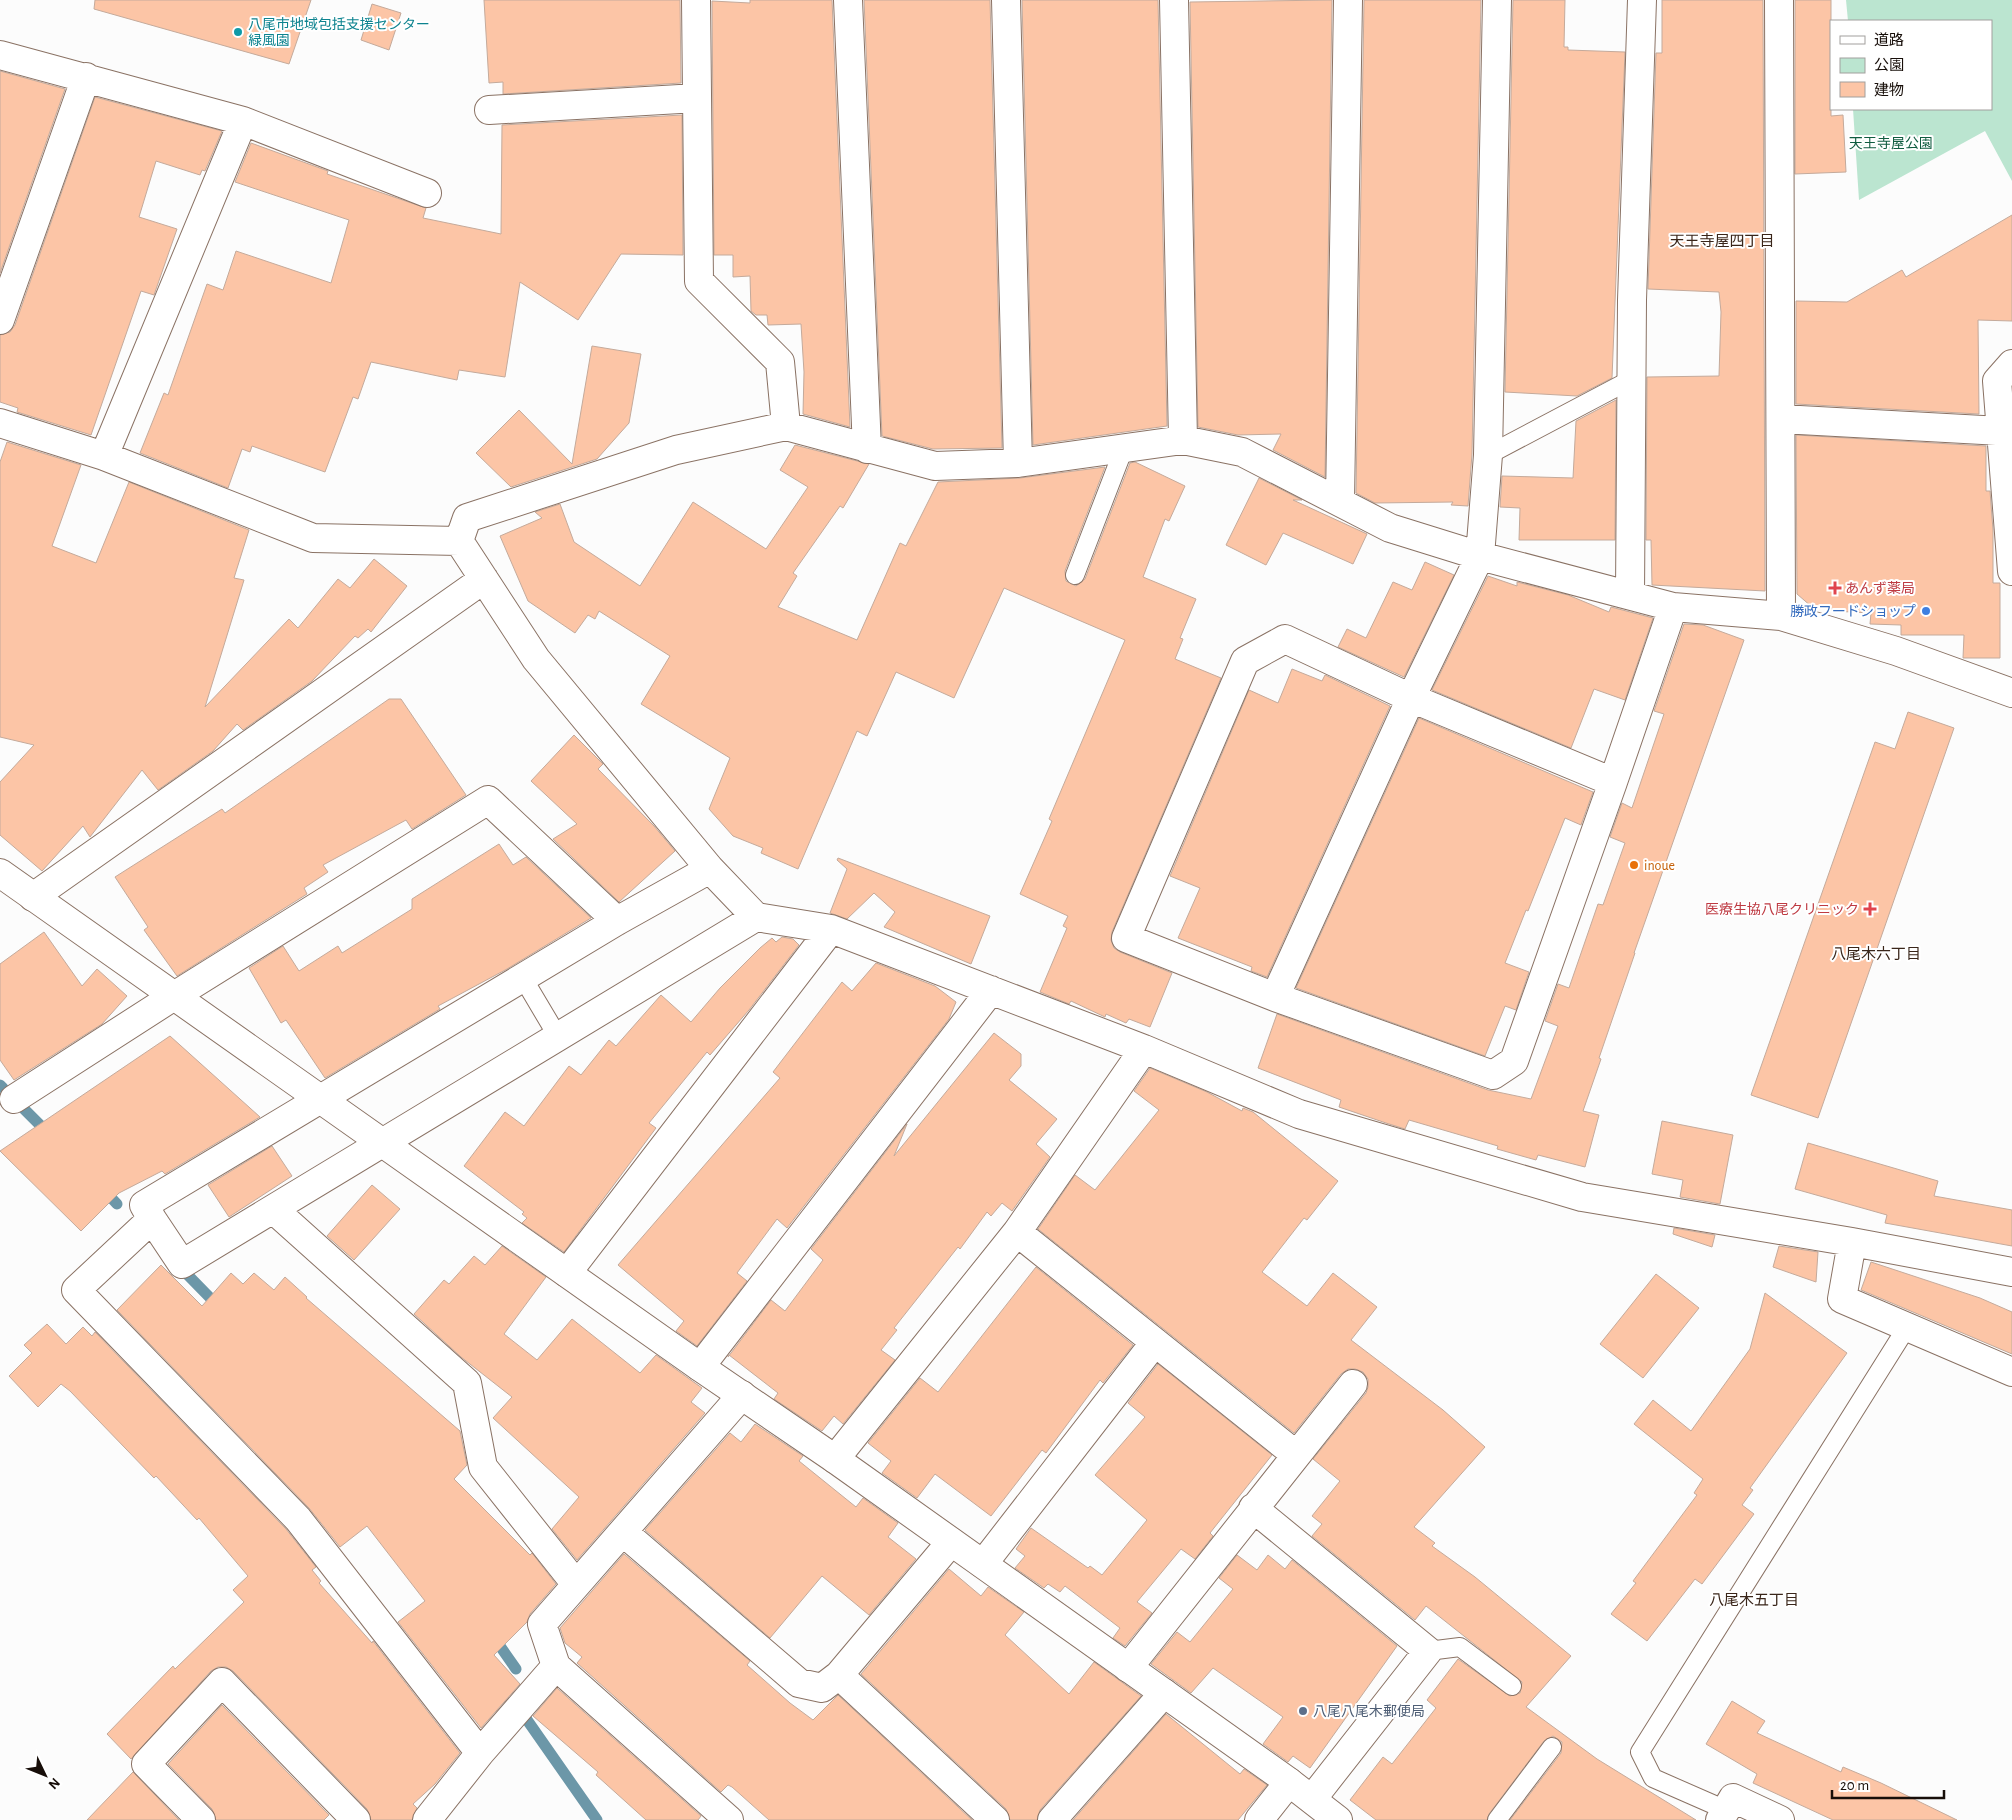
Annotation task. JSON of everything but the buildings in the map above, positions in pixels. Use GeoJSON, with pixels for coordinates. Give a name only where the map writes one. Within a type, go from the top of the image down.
{"type":"FeatureCollection","features":[{"type":"Feature","properties":{"kind":"street"},"geometry":{"type":"LineString","coordinates":[[696,0],[699,281],[780,362],[786,426]]}},
{"type":"Feature","properties":{"kind":"street"},"geometry":{"type":"LineString","coordinates":[[848,0],[866,449]]}},
{"type":"Feature","properties":{"kind":"street"},"geometry":{"type":"LineString","coordinates":[[1006,0],[1018,464]]}},
{"type":"Feature","properties":{"kind":"street"},"geometry":{"type":"LineString","coordinates":[[1174,0],[1183,440]]}},
{"type":"Feature","properties":{"kind":"street"},"geometry":{"type":"LineString","coordinates":[[1340,501],[1348,0]]}},
{"type":"Feature","properties":{"kind":"street"},"geometry":{"type":"LineString","coordinates":[[1275,997],[1411,698],[1480,556],[1488,455],[1497,0]]}},
{"type":"Feature","properties":{"kind":"street"},"geometry":{"type":"LineString","coordinates":[[1630,595],[1632,379],[1642,0]]}},
{"type":"Feature","properties":{"kind":"street"},"geometry":{"type":"LineString","coordinates":[[1779,0],[1781,616]]}},
{"type":"Feature","properties":{"kind":"street"},"geometry":{"type":"LineString","coordinates":[[0,55],[243,121],[427,193]]}},
{"type":"Feature","properties":{"kind":"street"},"geometry":{"type":"LineString","coordinates":[[0,320],[86,77]]}},
{"type":"Feature","properties":{"kind":"street"},"geometry":{"type":"LineString","coordinates":[[489,110],[697,98]]}},
{"type":"Feature","properties":{"kind":"street"},"geometry":{"type":"LineString","coordinates":[[104,456],[243,121]]}},
{"type":"Feature","properties":{"kind":"street"},"geometry":{"type":"LineString","coordinates":[[2012,364],[1997,381],[2012,571]]}},
{"type":"Feature","properties":{"kind":"street"},"geometry":{"type":"LineString","coordinates":[[1780,419],[2000,431]]}},
{"type":"Feature","properties":{"kind":"street"},"geometry":{"type":"LineString","coordinates":[[0,423],[104,456],[313,538],[459,542]]}},
{"type":"Feature","properties":{"kind":"street"},"geometry":{"type":"LineString","coordinates":[[459,542],[467,518],[676,450],[786,426],[935,466],[1018,464],[1183,440],[1242,452],[1390,528],[1480,556],[1673,607],[1781,616],[1896,651],[2012,692]]}},
{"type":"Feature","properties":{"kind":"street"},"geometry":{"type":"LineString","coordinates":[[459,542],[536,659],[710,869],[756,917],[832,929],[1144,1049],[1299,1114],[1582,1197],[1852,1242],[2012,1272]]}},
{"type":"Feature","properties":{"kind":"street"},"geometry":{"type":"LineString","coordinates":[[33,897],[484,579]]}},
{"type":"Feature","properties":{"kind":"street"},"geometry":{"type":"LineString","coordinates":[[1613,782],[1411,698],[1285,639],[1245,661],[1126,938],[1275,997],[1493,1075],[1514,1061],[1613,782],[1673,607]]}},
{"type":"Feature","properties":{"kind":"street"},"geometry":{"type":"LineString","coordinates":[[14,1099],[174,996],[488,800],[617,921]]}},
{"type":"Feature","properties":{"kind":"street"},"geometry":{"type":"LineString","coordinates":[[710,869],[617,921],[144,1205],[182,1264],[756,917]]}},
{"type":"Feature","properties":{"kind":"street"},"geometry":{"type":"LineString","coordinates":[[0,873],[566,1273],[835,1459],[1289,1782],[1338,1820]]}},
{"type":"Feature","properties":{"kind":"street"},"geometry":{"type":"LineString","coordinates":[[566,1273],[832,929]]}},
{"type":"Feature","properties":{"kind":"street"},"geometry":{"type":"LineString","coordinates":[[700,1367],[991,990]]}},
{"type":"Feature","properties":{"kind":"street"},"geometry":{"type":"LineString","coordinates":[[835,1459],[1017,1232],[1144,1049]]}},
{"type":"Feature","properties":{"kind":"street"},"geometry":{"type":"LineString","coordinates":[[272,1209],[467,1383],[482,1467],[575,1584]]}},
{"type":"Feature","properties":{"kind":"street"},"geometry":{"type":"LineString","coordinates":[[152,1219],[76,1290],[298,1519],[480,1753]]}},
{"type":"Feature","properties":{"kind":"street"},"geometry":{"type":"LineString","coordinates":[[1017,1232],[1295,1454]]}},
{"type":"Feature","properties":{"kind":"street"},"geometry":{"type":"LineString","coordinates":[[1852,1242],[1842,1300],[2012,1372]]}},
{"type":"Feature","properties":{"kind":"street"},"geometry":{"type":"LineString","coordinates":[[983,1564],[1155,1342]]}},
{"type":"Feature","properties":{"kind":"street"},"geometry":{"type":"LineString","coordinates":[[1128,1668],[1295,1454],[1353,1384]]}},
{"type":"Feature","properties":{"kind":"street"},"geometry":{"type":"LineString","coordinates":[[730,1820],[556,1666],[542,1624],[575,1584],[624,1532],[742,1396]]}},
{"type":"Feature","properties":{"kind":"street"},"geometry":{"type":"LineString","coordinates":[[1253,1508],[1428,1652],[1312,1799]]}},
{"type":"Feature","properties":{"kind":"street"},"geometry":{"type":"LineString","coordinates":[[624,1532],[799,1683],[822,1688],[839,1675],[951,1542]]}},
{"type":"Feature","properties":{"kind":"street"},"geometry":{"type":"LineString","coordinates":[[427,1820],[480,1753],[556,1666]]}},
{"type":"Feature","properties":{"kind":"street"},"geometry":{"type":"LineString","coordinates":[[839,1675],[996,1820]]}},
{"type":"Feature","properties":{"kind":"street"},"geometry":{"type":"LineString","coordinates":[[201,1820],[146,1764],[222,1682],[356,1820]]}},
{"type":"Feature","properties":{"kind":"street"},"geometry":{"type":"LineString","coordinates":[[1052,1820],[1164,1693]]}},
{"type":"Feature","properties":{"kind":"street"},"geometry":{"type":"LineString","coordinates":[[1259,1820],[1289,1782]]}},
{"type":"Feature","properties":{"kind":"street"},"geometry":{"type":"LineString","coordinates":[[1723,1815],[1733,1798],[1780,1820]]}},
{"type":"Feature","properties":{"kind":"lane"},"geometry":{"type":"LineString","coordinates":[[1488,455],[1632,379]]}},
{"type":"Feature","properties":{"kind":"lane"},"geometry":{"type":"LineString","coordinates":[[1075,575],[1124,448]]}},
{"type":"Feature","properties":{"kind":"lane"},"geometry":{"type":"LineString","coordinates":[[522,978],[558,1036]]}},
{"type":"Feature","properties":{"kind":"lane"},"geometry":{"type":"LineString","coordinates":[[1723,1815],[1653,1778],[1640,1752],[1907,1327]]}},
{"type":"Feature","properties":{"kind":"lane"},"geometry":{"type":"LineString","coordinates":[[1428,1652],[1460,1647],[1512,1686]]}},
{"type":"Feature","properties":{"kind":"lane"},"geometry":{"type":"LineString","coordinates":[[1498,1820],[1552,1747]]}},
{"type":"Feature","properties":{"kind":"green space","name":"天王寺屋公園"},"geometry":{"type":"Polygon","coordinates":[[[1846,0],[2012,0],[2012,181],[1985,131],[1859,200],[1853,110],[1992,110],[1992,20],[1848,20],[1846,0]]]}},
{"type":"Feature","properties":{"kind":"waterway"},"geometry":{"type":"LineString","coordinates":[[0,1085],[3,1088]]}},
{"type":"Feature","properties":{"kind":"waterway"},"geometry":{"type":"LineString","coordinates":[[23,1108],[50,1135]]}},
{"type":"Feature","properties":{"kind":"waterway"},"geometry":{"type":"LineString","coordinates":[[103,1189],[117,1204]]}},
{"type":"Feature","properties":{"kind":"waterway"},"geometry":{"type":"LineString","coordinates":[[179,1266],[220,1308]]}},
{"type":"Feature","properties":{"kind":"waterway"},"geometry":{"type":"LineString","coordinates":[[493,1636],[516,1669]]}},
{"type":"Feature","properties":{"kind":"waterway"},"geometry":{"type":"LineString","coordinates":[[525,1717],[597,1820]]}},
{"type":"Feature","properties":{"kind":"place","name":"八尾市地域包括支援センター 緑風園"},"geometry":{"type":"Point","coordinates":[238,32]}},
{"type":"Feature","properties":{"kind":"place","name":"あんず薬局"},"geometry":{"type":"Point","coordinates":[1835,588]}},
{"type":"Feature","properties":{"kind":"place","name":"勝政フードショップ"},"geometry":{"type":"Point","coordinates":[1926,611]}},
{"type":"Feature","properties":{"kind":"place","name":"inoue"},"geometry":{"type":"Point","coordinates":[1634,865]}},
{"type":"Feature","properties":{"kind":"place","name":"医療生協八尾クリニック"},"geometry":{"type":"Point","coordinates":[1870,909]}},
{"type":"Feature","properties":{"kind":"place","name":"八尾八尾木郵便局"},"geometry":{"type":"Point","coordinates":[1303,1711]}},
{"type":"Feature","properties":{"kind":"district","name":"天王寺屋四丁目"},"geometry":{"type":"Point","coordinates":[1722,241]}},
{"type":"Feature","properties":{"kind":"district","name":"八尾木六丁目"},"geometry":{"type":"Point","coordinates":[1876,954]}},
{"type":"Feature","properties":{"kind":"district","name":"八尾木五丁目"},"geometry":{"type":"Point","coordinates":[1754,1600]}}]}
